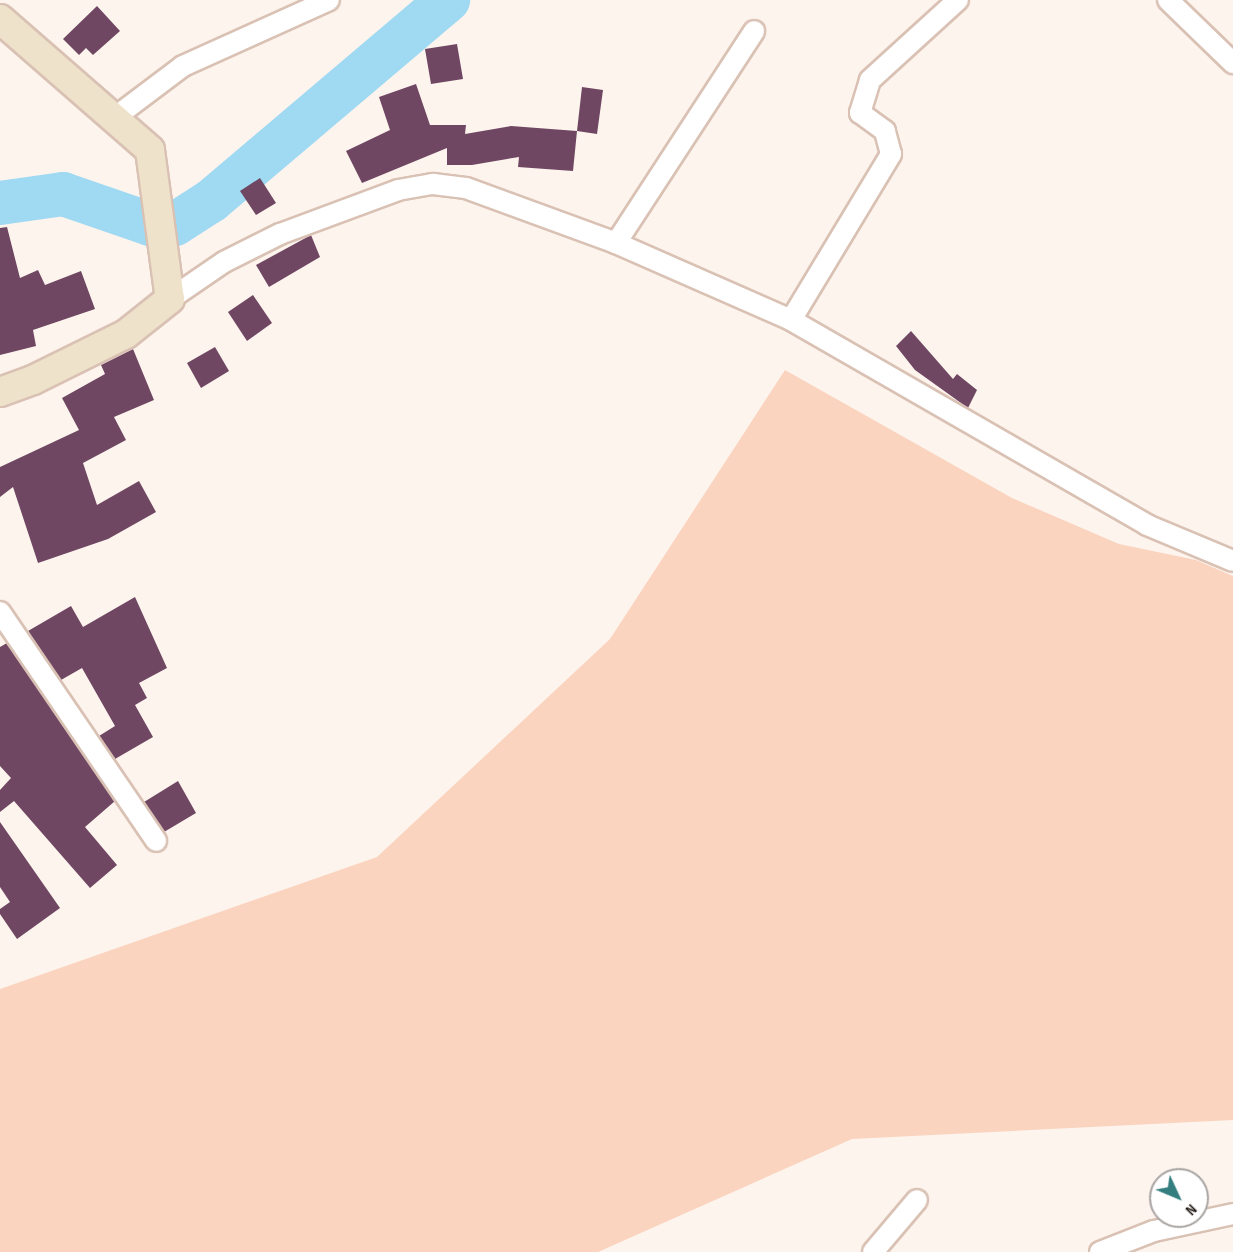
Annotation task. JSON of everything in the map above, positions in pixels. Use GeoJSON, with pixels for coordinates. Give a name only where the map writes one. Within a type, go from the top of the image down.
{"type":"FeatureCollection","features":[{"type":"Feature","properties":{"kind":"street"},"geometry":{"type":"LineString","coordinates":[[114,118],[183,66],[328,0]]}},
{"type":"Feature","properties":{"kind":"street"},"geometry":{"type":"LineString","coordinates":[[791,320],[891,154],[885,131],[860,112],[870,80],[958,0]]}},
{"type":"Feature","properties":{"kind":"street"},"geometry":{"type":"LineString","coordinates":[[1168,0],[1233,63]]}},
{"type":"Feature","properties":{"kind":"street"},"geometry":{"type":"LineString","coordinates":[[0,19],[150,150],[170,299]]}},
{"type":"Feature","properties":{"kind":"street"},"geometry":{"type":"LineString","coordinates":[[616,243],[754,31]]}},
{"type":"Feature","properties":{"kind":"street"},"geometry":{"type":"LineString","coordinates":[[0,392],[33,381],[126,334],[170,299],[224,262],[280,234],[398,190],[433,184],[466,188],[616,243],[791,320],[1147,525],[1233,561]]}},
{"type":"Feature","properties":{"kind":"street"},"geometry":{"type":"LineString","coordinates":[[0,612],[156,841]]}},
{"type":"Feature","properties":{"kind":"street"},"geometry":{"type":"LineString","coordinates":[[873,1252],[917,1200]]}},
{"type":"Feature","properties":{"kind":"street"},"geometry":{"type":"LineString","coordinates":[[1100,1252],[1154,1231],[1233,1214]]}},
{"type":"Feature","properties":{"kind":"shaded area"},"geometry":{"type":"Polygon","coordinates":[[[785,370],[1012,498],[1119,544],[1196,560],[1233,576],[1233,1120],[852,1139],[598,1252],[0,1252],[0,989],[377,857],[610,639],[785,370]]]}},
{"type":"Feature","properties":{"kind":"building"},"geometry":{"type":"Polygon","coordinates":[[[97,6],[120,31],[93,55],[86,48],[79,55],[63,39],[97,6]]]}},
{"type":"Feature","properties":{"kind":"building"},"geometry":{"type":"Polygon","coordinates":[[[457,44],[463,79],[431,84],[425,49],[457,44]]]}},
{"type":"Feature","properties":{"kind":"building"},"geometry":{"type":"Polygon","coordinates":[[[416,84],[430,125],[466,125],[465,134],[511,126],[577,131],[573,171],[518,167],[519,157],[472,165],[447,165],[447,148],[362,183],[346,151],[390,130],[379,97],[416,84]]]}},
{"type":"Feature","properties":{"kind":"building"},"geometry":{"type":"Polygon","coordinates":[[[582,87],[603,90],[597,134],[577,131],[582,87]]]}},
{"type":"Feature","properties":{"kind":"building"},"geometry":{"type":"Polygon","coordinates":[[[260,178],[276,203],[256,215],[240,191],[260,178]]]}},
{"type":"Feature","properties":{"kind":"building"},"geometry":{"type":"Polygon","coordinates":[[[7,227],[20,278],[38,270],[45,285],[81,271],[95,309],[33,330],[36,346],[0,355],[0,228],[7,227]]]}},
{"type":"Feature","properties":{"kind":"building"},"geometry":{"type":"Polygon","coordinates":[[[311,235],[320,257],[269,287],[256,265],[311,235]]]}},
{"type":"Feature","properties":{"kind":"building"},"geometry":{"type":"Polygon","coordinates":[[[253,295],[272,323],[247,341],[228,312],[253,295]]]}},
{"type":"Feature","properties":{"kind":"building"},"geometry":{"type":"Polygon","coordinates":[[[911,331],[953,379],[957,374],[977,390],[968,408],[915,370],[896,346],[911,331]]]}},
{"type":"Feature","properties":{"kind":"building"},"geometry":{"type":"Polygon","coordinates":[[[215,347],[229,371],[201,388],[187,363],[215,347]]]}},
{"type":"Feature","properties":{"kind":"building"},"geometry":{"type":"Polygon","coordinates":[[[133,349],[154,400],[114,417],[126,440],[83,463],[97,505],[139,481],[156,512],[108,539],[38,563],[13,487],[0,497],[0,467],[79,430],[62,398],[105,374],[101,365],[133,349]]]}},
{"type":"Feature","properties":{"kind":"building"},"geometry":{"type":"Polygon","coordinates":[[[135,597],[167,668],[139,683],[147,698],[135,705],[153,737],[115,759],[99,736],[115,726],[82,668],[61,680],[28,631],[71,606],[83,627],[135,597]]]}},
{"type":"Feature","properties":{"kind":"building"},"geometry":{"type":"Polygon","coordinates":[[[7,643],[115,801],[85,827],[117,865],[90,888],[14,801],[0,812],[0,790],[11,778],[0,766],[0,647],[7,643]]]}},
{"type":"Feature","properties":{"kind":"building"},"geometry":{"type":"Polygon","coordinates":[[[178,781],[196,813],[164,832],[144,802],[178,781]]]}},
{"type":"Feature","properties":{"kind":"building"},"geometry":{"type":"Polygon","coordinates":[[[0,822],[60,908],[17,939],[0,914],[0,909],[10,902],[0,887],[0,822]]]}},
{"type":"Feature","properties":{"kind":"waterway"},"geometry":{"type":"LineString","coordinates":[[0,203],[63,194],[150,224],[175,224],[211,201],[448,0]]}}]}
